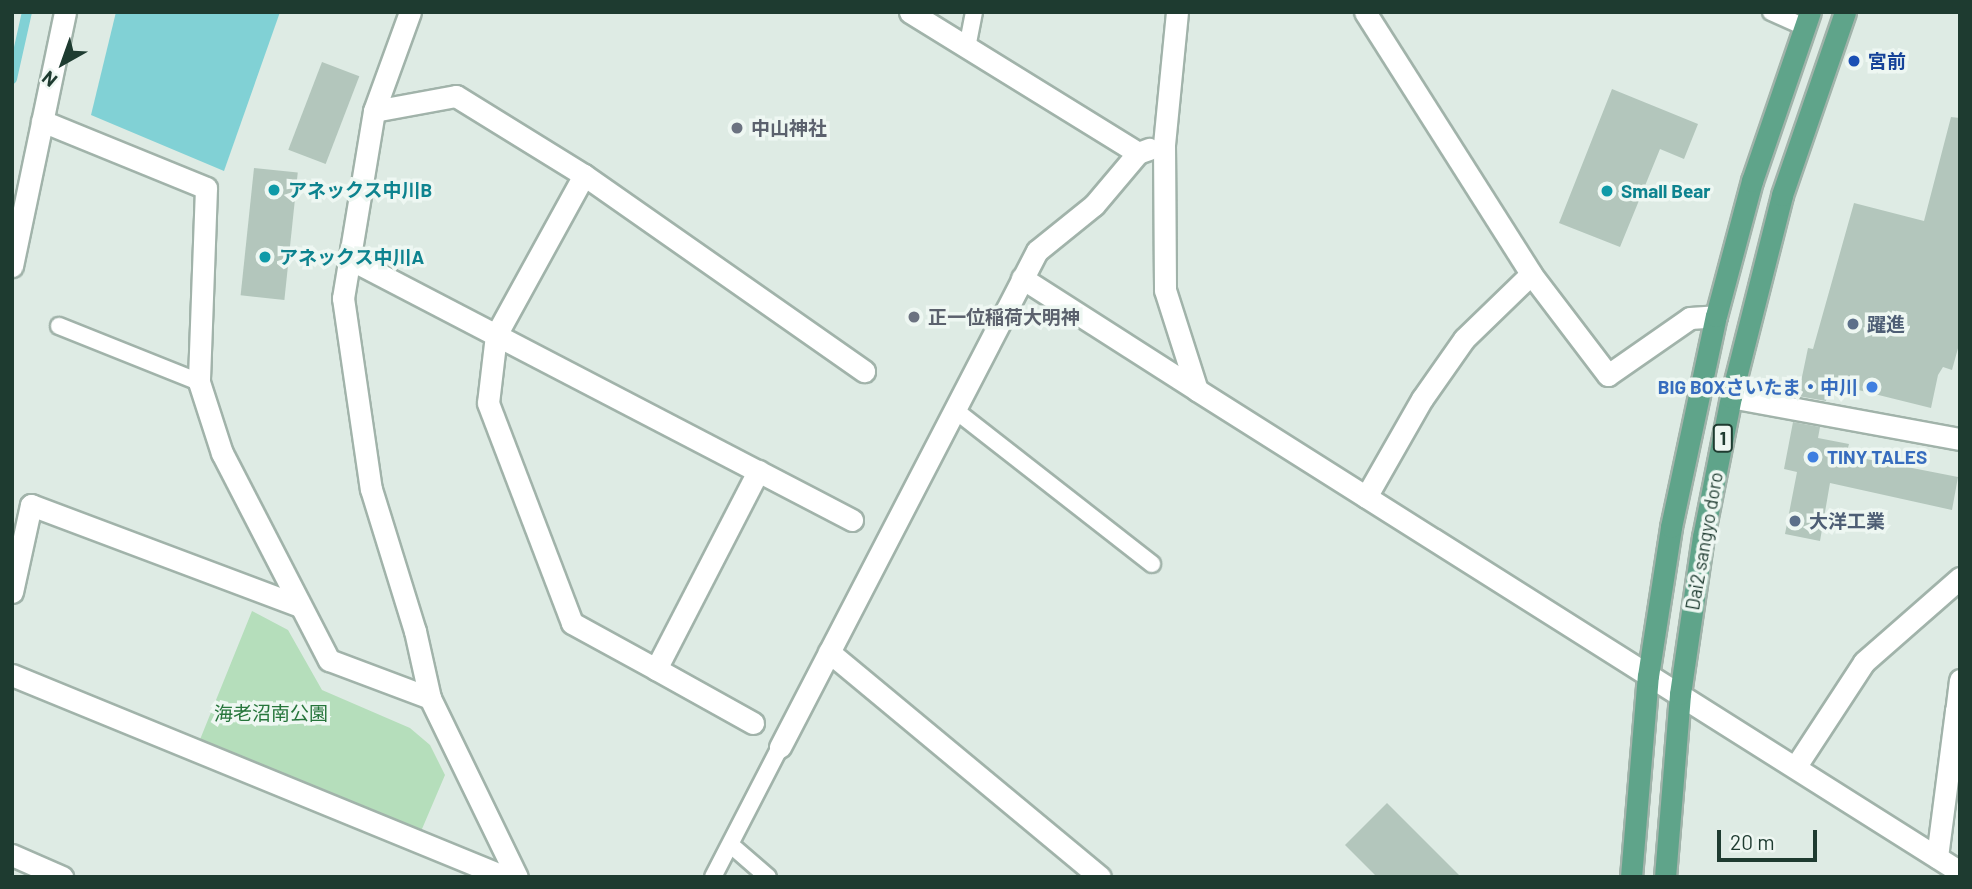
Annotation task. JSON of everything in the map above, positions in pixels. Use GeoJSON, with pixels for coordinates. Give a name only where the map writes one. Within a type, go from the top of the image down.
{"type":"FeatureCollection","features":[{"type":"Feature","properties":{"kind":"main road","name":"Dai2 sangyo doro"},"geometry":{"type":"LineString","coordinates":[[1665,877],[1680,694],[1703,537],[1731,397],[1782,195],[1845,12]]}},
{"type":"Feature","properties":{"kind":"main road","name":"Dai2 sangyo doro"},"geometry":{"type":"LineString","coordinates":[[1631,877],[1648,676],[1671,527],[1717,316],[1752,181],[1807,19]]}},
{"type":"Feature","properties":{"kind":"street"},"geometry":{"type":"LineString","coordinates":[[12,267],[65,12]]}},
{"type":"Feature","properties":{"kind":"street"},"geometry":{"type":"LineString","coordinates":[[410,12],[374,111],[343,298],[371,489],[415,631],[430,698],[517,877]]}},
{"type":"Feature","properties":{"kind":"street"},"geometry":{"type":"LineString","coordinates":[[910,12],[1138,153]]}},
{"type":"Feature","properties":{"kind":"street"},"geometry":{"type":"LineString","coordinates":[[1177,12],[1164,144],[1165,290],[1197,390]]}},
{"type":"Feature","properties":{"kind":"street"},"geometry":{"type":"LineString","coordinates":[[1365,12],[1531,274],[1608,375],[1690,318],[1717,316]]}},
{"type":"Feature","properties":{"kind":"street"},"geometry":{"type":"LineString","coordinates":[[374,111],[456,96],[584,175],[864,371]]}},
{"type":"Feature","properties":{"kind":"street"},"geometry":{"type":"LineString","coordinates":[[42,121],[206,188],[200,382],[222,453],[329,660],[430,698]]}},
{"type":"Feature","properties":{"kind":"street"},"geometry":{"type":"LineString","coordinates":[[780,747],[1037,251],[1094,205],[1138,153],[1164,144]]}},
{"type":"Feature","properties":{"kind":"street"},"geometry":{"type":"LineString","coordinates":[[584,175],[496,335],[488,403],[572,623],[753,723]]}},
{"type":"Feature","properties":{"kind":"street"},"geometry":{"type":"LineString","coordinates":[[350,259],[852,520]]}},
{"type":"Feature","properties":{"kind":"street"},"geometry":{"type":"LineString","coordinates":[[1366,497],[1422,399],[1464,339],[1531,274]]}},
{"type":"Feature","properties":{"kind":"street"},"geometry":{"type":"LineString","coordinates":[[1022,278],[1960,872]]}},
{"type":"Feature","properties":{"kind":"street"},"geometry":{"type":"LineString","coordinates":[[1731,397],[1960,439]]}},
{"type":"Feature","properties":{"kind":"street"},"geometry":{"type":"LineString","coordinates":[[656,669],[758,471]]}},
{"type":"Feature","properties":{"kind":"street"},"geometry":{"type":"LineString","coordinates":[[12,592],[31,505],[300,606]]}},
{"type":"Feature","properties":{"kind":"street"},"geometry":{"type":"LineString","coordinates":[[1796,766],[1864,662],[1960,578]]}},
{"type":"Feature","properties":{"kind":"street"},"geometry":{"type":"LineString","coordinates":[[830,652],[1100,877]]}},
{"type":"Feature","properties":{"kind":"street"},"geometry":{"type":"LineString","coordinates":[[12,675],[505,877]]}},
{"type":"Feature","properties":{"kind":"street"},"geometry":{"type":"LineString","coordinates":[[1937,857],[1958,712],[1960,680]]}},
{"type":"Feature","properties":{"kind":"street"},"geometry":{"type":"LineString","coordinates":[[12,855],[62,877]]}},
{"type":"Feature","properties":{"kind":"lane"},"geometry":{"type":"LineString","coordinates":[[967,48],[974,12]]}},
{"type":"Feature","properties":{"kind":"lane"},"geometry":{"type":"LineString","coordinates":[[1771,12],[1807,19]]}},
{"type":"Feature","properties":{"kind":"lane"},"geometry":{"type":"LineString","coordinates":[[59,326],[200,382]]}},
{"type":"Feature","properties":{"kind":"lane"},"geometry":{"type":"LineString","coordinates":[[955,410],[1152,564]]}},
{"type":"Feature","properties":{"kind":"lane"},"geometry":{"type":"LineString","coordinates":[[713,877],[780,747]]}},
{"type":"Feature","properties":{"kind":"lane"},"geometry":{"type":"LineString","coordinates":[[731,845],[768,877]]}},
{"type":"Feature","properties":{"kind":"green space","name":"海老沼南公園"},"geometry":{"type":"Polygon","coordinates":[[[252,611],[288,630],[322,690],[410,728],[430,745],[445,775],[419,836],[199,742],[252,611]]]}},
{"type":"Feature","properties":{"kind":"water"},"geometry":{"type":"Polygon","coordinates":[[[116,12],[280,12],[224,171],[91,115],[116,12]]]}},
{"type":"Feature","properties":{"kind":"building"},"geometry":{"type":"Polygon","coordinates":[[[322,62],[359,76],[326,164],[288,150],[322,62]]]}},
{"type":"Feature","properties":{"kind":"building","name":"Small Bear"},"geometry":{"type":"Polygon","coordinates":[[[1612,89],[1698,124],[1684,159],[1660,149],[1620,247],[1559,223],[1612,89]]]}},
{"type":"Feature","properties":{"kind":"building"},"geometry":{"type":"Polygon","coordinates":[[[1951,117],[1960,118],[1960,341],[1952,370],[1943,367],[1938,375],[1931,408],[1830,383],[1826,401],[1798,396],[1808,348],[1813,349],[1854,203],[1924,221],[1951,117]]]}},
{"type":"Feature","properties":{"kind":"building","name":"アネックス中川A"},"geometry":{"type":"Polygon","coordinates":[[[254,168],[298,173],[284,300],[241,295],[254,168]]]}},
{"type":"Feature","properties":{"kind":"building"},"geometry":{"type":"Polygon","coordinates":[[[1793,422],[1820,427],[1818,438],[1849,444],[1846,455],[1958,477],[1952,510],[1830,483],[1820,541],[1785,534],[1797,472],[1784,469],[1793,422]]]}},
{"type":"Feature","properties":{"kind":"building"},"geometry":{"type":"Polygon","coordinates":[[[1387,803],[1461,877],[1377,877],[1345,845],[1387,803]]]}},
{"type":"Feature","properties":{"kind":"waterway"},"geometry":{"type":"LineString","coordinates":[[12,79],[27,12]]}},
{"type":"Feature","properties":{"kind":"place","name":"宮前"},"geometry":{"type":"Point","coordinates":[1854,61]}},
{"type":"Feature","properties":{"kind":"place","name":"中山神社"},"geometry":{"type":"Point","coordinates":[737,128]}},
{"type":"Feature","properties":{"kind":"place","name":"アネックス中川B"},"geometry":{"type":"Point","coordinates":[274,190]}},
{"type":"Feature","properties":{"kind":"place","name":"Small Bear"},"geometry":{"type":"Point","coordinates":[1607,191]}},
{"type":"Feature","properties":{"kind":"place","name":"アネックス中川A"},"geometry":{"type":"Point","coordinates":[265,257]}},
{"type":"Feature","properties":{"kind":"place","name":"正一位稲荷大明神"},"geometry":{"type":"Point","coordinates":[914,317]}},
{"type":"Feature","properties":{"kind":"place","name":"躍進"},"geometry":{"type":"Point","coordinates":[1853,324]}},
{"type":"Feature","properties":{"kind":"place","name":"BIG BOXさいたま・中川"},"geometry":{"type":"Point","coordinates":[1872,387]}},
{"type":"Feature","properties":{"kind":"place","name":"TINY TALES"},"geometry":{"type":"Point","coordinates":[1813,457]}},
{"type":"Feature","properties":{"kind":"place","name":"大洋工業"},"geometry":{"type":"Point","coordinates":[1795,521]}}]}
